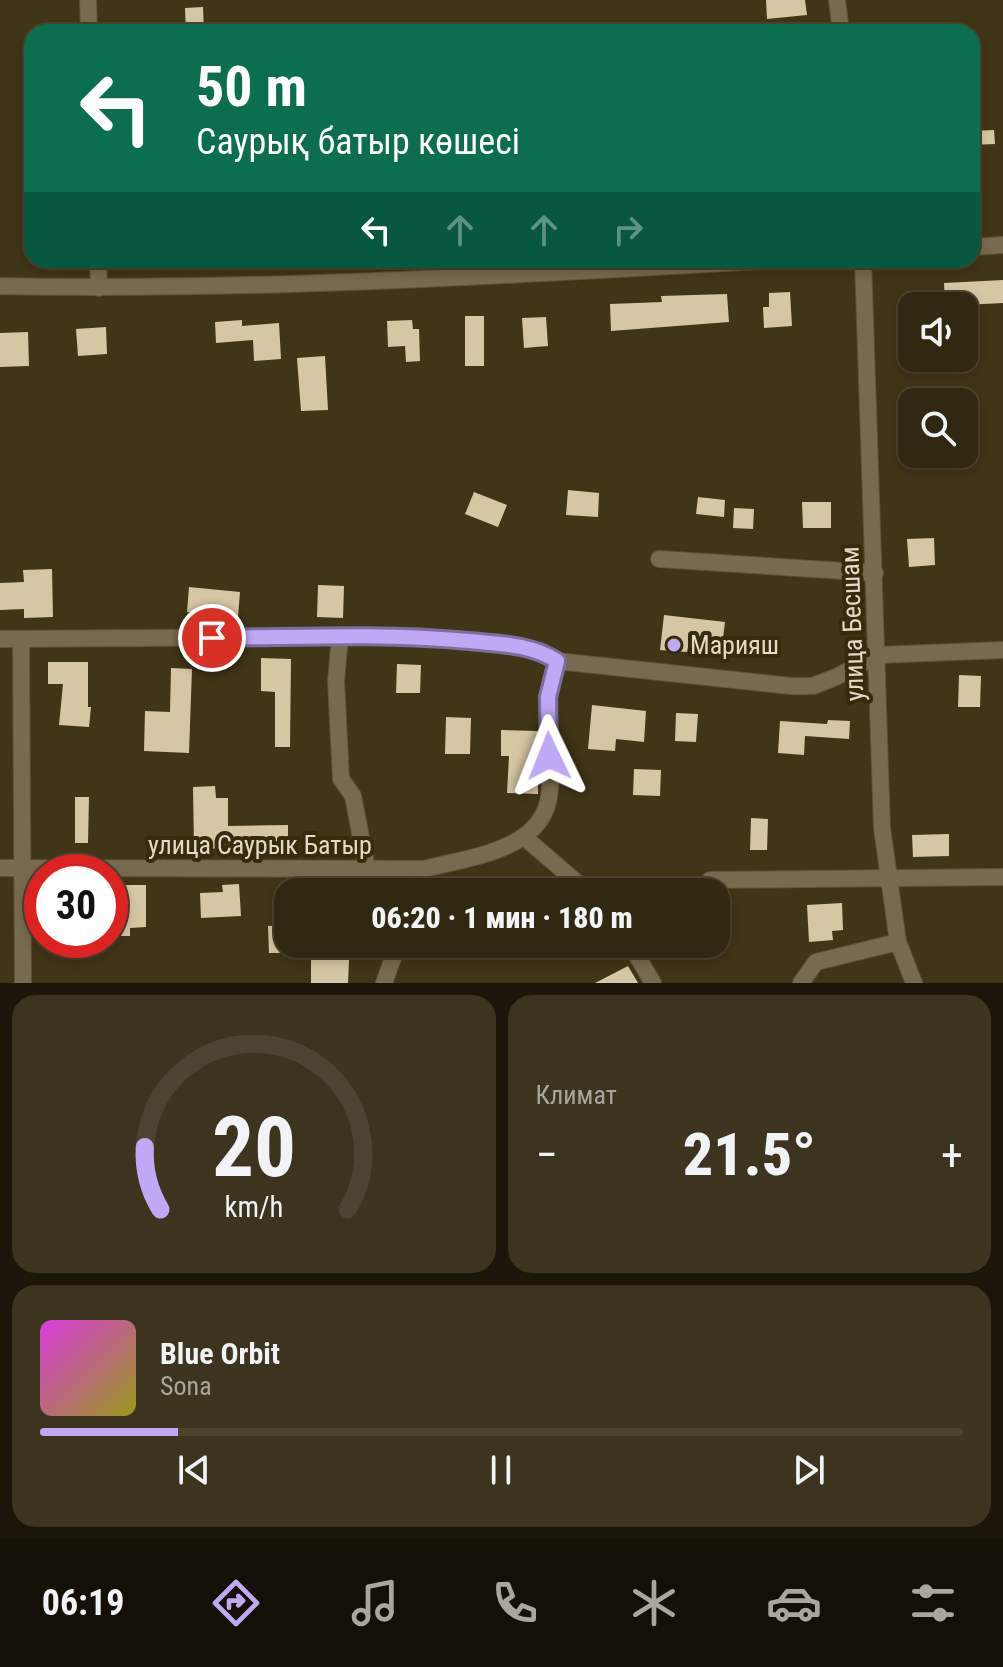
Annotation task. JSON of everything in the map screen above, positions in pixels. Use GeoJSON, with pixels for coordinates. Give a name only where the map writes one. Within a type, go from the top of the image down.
{"type":"FeatureCollection","features":[{"type":"Feature","properties":{"kind":"street"},"geometry":{"type":"LineString","coordinates":[[88,0],[89,24]]}},
{"type":"Feature","properties":{"kind":"street"},"geometry":{"type":"LineString","coordinates":[[837,0],[840,24]]}},
{"type":"Feature","properties":{"kind":"street"},"geometry":{"type":"LineString","coordinates":[[980,246],[1003,245]]}},
{"type":"Feature","properties":{"kind":"street"},"geometry":{"type":"LineString","coordinates":[[98,268],[99,288]]}},
{"type":"Feature","properties":{"kind":"street"},"geometry":{"type":"LineString","coordinates":[[0,286],[99,288],[469,278],[640,268]]}},
{"type":"Feature","properties":{"kind":"street","name":"улица Бесшам"},"geometry":{"type":"LineString","coordinates":[[863,268],[882,828],[898,942],[914,983]]}},
{"type":"Feature","properties":{"kind":"street"},"geometry":{"type":"LineString","coordinates":[[659,559],[875,573]]}},
{"type":"Feature","properties":{"kind":"street"},"geometry":{"type":"LineString","coordinates":[[0,639],[417,636],[520,646],[541,651],[557,661],[791,686],[813,686],[878,655],[1003,650]]}},
{"type":"Feature","properties":{"kind":"street"},"geometry":{"type":"LineString","coordinates":[[340,637],[336,681],[341,779],[353,796],[367,869]]}},
{"type":"Feature","properties":{"kind":"street"},"geometry":{"type":"LineString","coordinates":[[21,639],[23,983]]}},
{"type":"Feature","properties":{"kind":"street"},"geometry":{"type":"LineString","coordinates":[[557,661],[548,697],[550,786],[547,806],[524,837],[572,878]]}},
{"type":"Feature","properties":{"kind":"street","name":"улица Саурык Батыр"},"geometry":{"type":"LineString","coordinates":[[0,868],[424,869],[505,847],[524,837]]}},
{"type":"Feature","properties":{"kind":"street"},"geometry":{"type":"LineString","coordinates":[[421,878],[424,869]]}},
{"type":"Feature","properties":{"kind":"street"},"geometry":{"type":"LineString","coordinates":[[730,880],[1003,877]]}},
{"type":"Feature","properties":{"kind":"street"},"geometry":{"type":"LineString","coordinates":[[801,983],[816,962],[898,942]]}},
{"type":"Feature","properties":{"kind":"street"},"geometry":{"type":"LineString","coordinates":[[384,983],[393,958]]}},
{"type":"Feature","properties":{"kind":"street"},"geometry":{"type":"LineString","coordinates":[[638,958],[653,983]]}},
{"type":"Feature","properties":{"kind":"building"},"geometry":{"type":"Polygon","coordinates":[[[766,0],[805,0],[807,15],[767,19],[766,0]]]}},
{"type":"Feature","properties":{"kind":"building"},"geometry":{"type":"Polygon","coordinates":[[[203,7],[204,24],[186,24],[185,8],[203,7]]]}},
{"type":"Feature","properties":{"kind":"building"},"geometry":{"type":"Polygon","coordinates":[[[994,130],[995,144],[980,145],[980,131],[994,130]]]}},
{"type":"Feature","properties":{"kind":"building"},"geometry":{"type":"Polygon","coordinates":[[[1003,280],[1003,303],[978,304],[978,292],[944,292],[944,283],[1003,280]]]}},
{"type":"Feature","properties":{"kind":"building"},"geometry":{"type":"Polygon","coordinates":[[[790,292],[792,326],[764,328],[763,307],[769,307],[769,293],[790,292]]]}},
{"type":"Feature","properties":{"kind":"building"},"geometry":{"type":"Polygon","coordinates":[[[727,294],[729,322],[611,331],[610,304],[662,302],[661,296],[727,294]]]}},
{"type":"Feature","properties":{"kind":"building"},"geometry":{"type":"Polygon","coordinates":[[[465,316],[484,316],[484,366],[465,366],[465,316]]]}},
{"type":"Feature","properties":{"kind":"building"},"geometry":{"type":"Polygon","coordinates":[[[546,317],[548,346],[524,348],[522,318],[546,317]]]}},
{"type":"Feature","properties":{"kind":"building"},"geometry":{"type":"Polygon","coordinates":[[[242,320],[242,326],[279,323],[281,359],[254,361],[253,340],[216,343],[215,322],[242,320]]]}},
{"type":"Feature","properties":{"kind":"building"},"geometry":{"type":"Polygon","coordinates":[[[412,320],[413,329],[419,329],[420,361],[406,362],[405,346],[388,347],[387,321],[412,320]]]}},
{"type":"Feature","properties":{"kind":"building"},"geometry":{"type":"Polygon","coordinates":[[[106,327],[107,354],[78,356],[76,329],[106,327]]]}},
{"type":"Feature","properties":{"kind":"building"},"geometry":{"type":"Polygon","coordinates":[[[28,332],[29,366],[0,367],[0,333],[28,332]]]}},
{"type":"Feature","properties":{"kind":"building"},"geometry":{"type":"Polygon","coordinates":[[[325,356],[328,410],[301,411],[297,358],[325,356]]]}},
{"type":"Feature","properties":{"kind":"building"},"geometry":{"type":"Polygon","coordinates":[[[568,490],[599,493],[598,517],[566,515],[568,490]]]}},
{"type":"Feature","properties":{"kind":"building"},"geometry":{"type":"Polygon","coordinates":[[[474,492],[507,505],[498,527],[465,514],[474,492]]]}},
{"type":"Feature","properties":{"kind":"building"},"geometry":{"type":"Polygon","coordinates":[[[698,497],[725,500],[724,517],[696,514],[698,497]]]}},
{"type":"Feature","properties":{"kind":"building"},"geometry":{"type":"Polygon","coordinates":[[[802,502],[831,502],[831,528],[803,528],[802,502]]]}},
{"type":"Feature","properties":{"kind":"building"},"geometry":{"type":"Polygon","coordinates":[[[734,508],[754,509],[753,529],[733,528],[734,508]]]}},
{"type":"Feature","properties":{"kind":"building"},"geometry":{"type":"Polygon","coordinates":[[[934,538],[935,565],[909,567],[907,539],[934,538]]]}},
{"type":"Feature","properties":{"kind":"building"},"geometry":{"type":"Polygon","coordinates":[[[52,569],[53,617],[24,618],[24,609],[0,610],[0,583],[24,582],[23,570],[52,569]]]}},
{"type":"Feature","properties":{"kind":"building"},"geometry":{"type":"Polygon","coordinates":[[[318,585],[344,586],[343,618],[317,617],[318,585]]]}},
{"type":"Feature","properties":{"kind":"building"},"geometry":{"type":"Polygon","coordinates":[[[189,587],[240,592],[238,617],[187,612],[189,587]]]}},
{"type":"Feature","properties":{"kind":"building"},"geometry":{"type":"Polygon","coordinates":[[[664,615],[725,622],[722,646],[689,642],[687,652],[660,650],[664,615]]]}},
{"type":"Feature","properties":{"kind":"building"},"geometry":{"type":"Polygon","coordinates":[[[261,658],[291,659],[290,747],[275,747],[275,692],[261,691],[261,658]]]}},
{"type":"Feature","properties":{"kind":"building"},"geometry":{"type":"Polygon","coordinates":[[[48,662],[88,662],[89,727],[59,725],[63,684],[48,684],[48,662]]]}},
{"type":"Feature","properties":{"kind":"building"},"geometry":{"type":"Polygon","coordinates":[[[397,664],[421,665],[420,693],[396,693],[397,664]]]}},
{"type":"Feature","properties":{"kind":"building"},"geometry":{"type":"Polygon","coordinates":[[[171,668],[192,669],[189,753],[144,751],[145,711],[170,712],[171,668]]]}},
{"type":"Feature","properties":{"kind":"building"},"geometry":{"type":"Polygon","coordinates":[[[959,675],[981,676],[980,707],[958,707],[959,675]]]}},
{"type":"Feature","properties":{"kind":"building"},"geometry":{"type":"Polygon","coordinates":[[[592,705],[646,711],[644,742],[616,739],[615,751],[588,749],[592,705]]]}},
{"type":"Feature","properties":{"kind":"building"},"geometry":{"type":"Polygon","coordinates":[[[676,713],[698,714],[696,742],[675,741],[676,713]]]}},
{"type":"Feature","properties":{"kind":"building"},"geometry":{"type":"Polygon","coordinates":[[[446,717],[471,718],[470,754],[445,754],[446,717]]]}},
{"type":"Feature","properties":{"kind":"building"},"geometry":{"type":"Polygon","coordinates":[[[828,720],[850,721],[849,739],[805,736],[804,755],[778,753],[780,721],[827,724],[828,720]]]}},
{"type":"Feature","properties":{"kind":"building"},"geometry":{"type":"Polygon","coordinates":[[[501,730],[538,731],[538,794],[507,793],[509,756],[501,756],[501,730]]]}},
{"type":"Feature","properties":{"kind":"building"},"geometry":{"type":"Polygon","coordinates":[[[634,769],[661,770],[660,796],[633,795],[634,769]]]}},
{"type":"Feature","properties":{"kind":"building"},"geometry":{"type":"Polygon","coordinates":[[[215,786],[216,798],[228,798],[228,826],[288,825],[288,853],[245,853],[245,848],[194,849],[193,787],[215,786]]]}},
{"type":"Feature","properties":{"kind":"building"},"geometry":{"type":"Polygon","coordinates":[[[75,797],[89,797],[88,843],[75,843],[75,797]]]}},
{"type":"Feature","properties":{"kind":"building"},"geometry":{"type":"Polygon","coordinates":[[[751,818],[768,819],[767,850],[750,850],[751,818]]]}},
{"type":"Feature","properties":{"kind":"building"},"geometry":{"type":"Polygon","coordinates":[[[949,834],[949,856],[913,857],[912,835],[949,834]]]}},
{"type":"Feature","properties":{"kind":"building"},"geometry":{"type":"Polygon","coordinates":[[[239,884],[241,916],[201,918],[200,893],[223,892],[222,885],[239,884]]]}},
{"type":"Feature","properties":{"kind":"building"},"geometry":{"type":"Polygon","coordinates":[[[128,885],[146,885],[146,927],[130,928],[130,936],[128,885]]]}},
{"type":"Feature","properties":{"kind":"building"},"geometry":{"type":"Polygon","coordinates":[[[842,903],[843,930],[832,931],[833,940],[809,942],[807,905],[842,903]]]}},
{"type":"Feature","properties":{"kind":"building"},"geometry":{"type":"Polygon","coordinates":[[[268,926],[274,926],[274,953],[269,953],[268,926]]]}},
{"type":"Feature","properties":{"kind":"building"},"geometry":{"type":"Polygon","coordinates":[[[311,960],[349,960],[348,983],[311,983],[311,960]]]}},
{"type":"Feature","properties":{"kind":"building"},"geometry":{"type":"Polygon","coordinates":[[[628,966],[638,983],[595,983],[628,966]]]}},
{"type":"Feature","properties":{"kind":"place","name":"Марияш"},"geometry":{"type":"Point","coordinates":[674,645]}},
{"type":"Feature","properties":{"kind":"route"},"geometry":{"type":"LineString","coordinates":[[212,638],[417,636],[520,646],[541,651],[557,661],[548,697],[549,756]]}}]}
